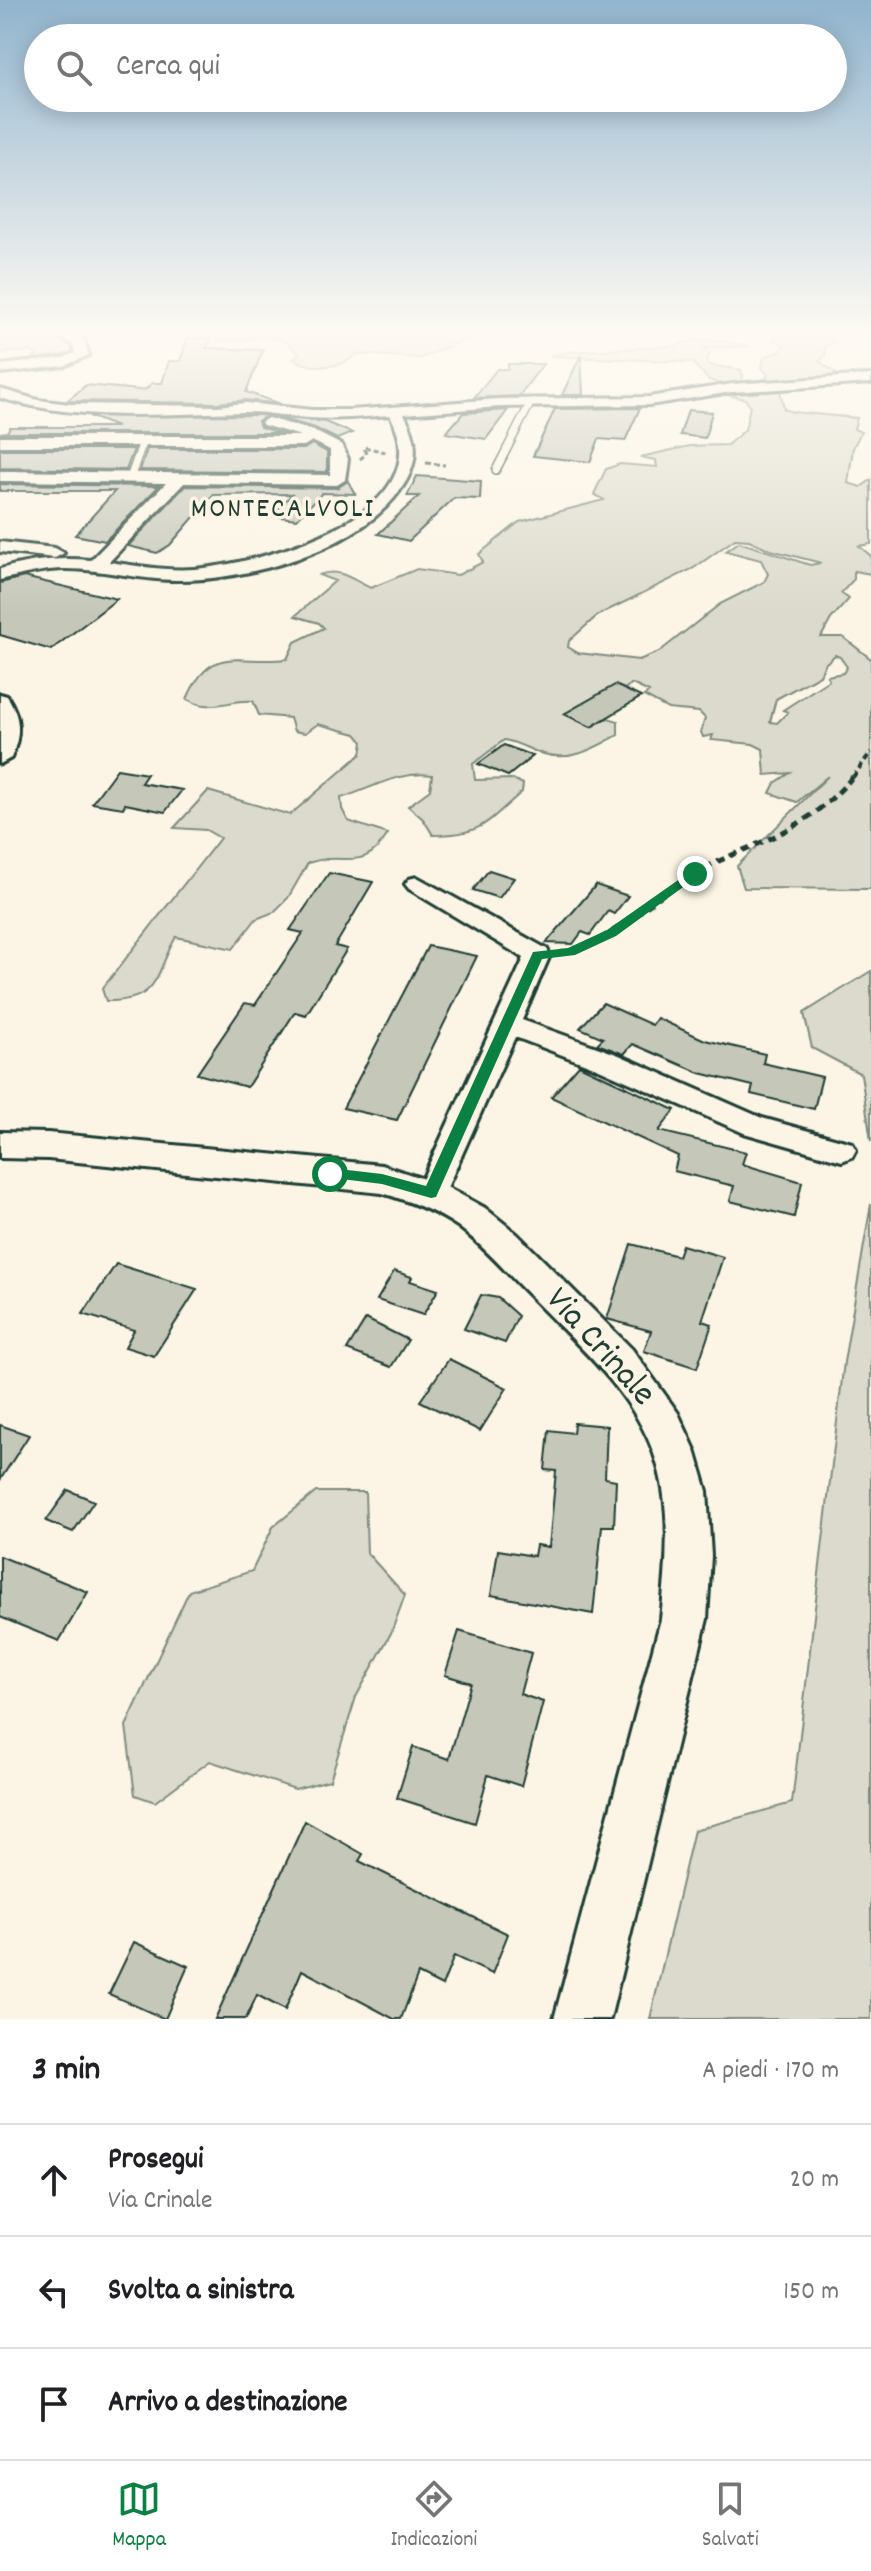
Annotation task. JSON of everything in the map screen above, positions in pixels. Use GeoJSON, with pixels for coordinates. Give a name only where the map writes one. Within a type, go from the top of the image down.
{"type":"FeatureCollection","features":[{"type":"Feature","properties":{"kind":"street"},"geometry":{"type":"LineString","coordinates":[[97,564],[168,494],[196,427]]}},
{"type":"Feature","properties":{"kind":"street"},"geometry":{"type":"LineString","coordinates":[[0,476],[91,459],[143,442],[217,479],[337,480],[340,453],[337,448],[290,427]]}},
{"type":"Feature","properties":{"kind":"street"},"geometry":{"type":"LineString","coordinates":[[0,575],[45,564],[97,564],[172,575],[211,574],[269,559],[348,530],[383,502],[406,473],[410,457],[408,436],[403,427]]}},
{"type":"Feature","properties":{"kind":"street"},"geometry":{"type":"LineString","coordinates":[[0,441],[91,459],[130,478],[183,460],[324,440]]}},
{"type":"Feature","properties":{"kind":"street"},"geometry":{"type":"LineString","coordinates":[[0,547],[76,555],[90,558],[97,564]]}},
{"type":"Feature","properties":{"kind":"street"},"geometry":{"type":"LineString","coordinates":[[0,700],[10,722],[8,743],[0,758]]}},
{"type":"Feature","properties":{"kind":"street"},"geometry":{"type":"LineString","coordinates":[[417,884],[538,955],[431,1193]]}},
{"type":"Feature","properties":{"kind":"street"},"geometry":{"type":"LineString","coordinates":[[507,1024],[609,1062],[754,1126],[842,1150]]}},
{"type":"Feature","properties":{"kind":"street","name":"Via Crinale"},"geometry":{"type":"LineString","coordinates":[[0,1145],[48,1146],[382,1179],[431,1193],[464,1212],[494,1235],[627,1370],[658,1413],[675,1453],[686,1494],[690,1564],[684,1619],[582,2019]]}},
{"type":"Feature","properties":{"kind":"lane"},"geometry":{"type":"LineString","coordinates":[[496,470],[518,427]]}},
{"type":"Feature","properties":{"kind":"lane"},"geometry":{"type":"LineString","coordinates":[[130,478],[143,442]]}},
{"type":"Feature","properties":{"kind":"path"},"geometry":{"type":"LineString","coordinates":[[355,463],[366,454],[364,447],[387,452]]}},
{"type":"Feature","properties":{"kind":"path"},"geometry":{"type":"LineString","coordinates":[[538,955],[571,952],[611,933],[695,874],[799,826],[831,801],[871,752]]}},
{"type":"Feature","properties":{"kind":"shaded area"},"geometry":{"type":"Polygon","coordinates":[[[746,427],[854,427],[861,432],[853,448],[848,483],[861,487],[871,480],[871,544],[859,546],[871,556],[871,574],[854,571],[854,579],[841,593],[849,599],[831,619],[821,637],[843,637],[871,659],[871,889],[744,888],[737,866],[828,776],[797,802],[770,793],[775,783],[790,773],[765,775],[763,749],[753,744],[711,740],[713,735],[703,737],[701,732],[705,718],[699,712],[668,709],[644,696],[649,692],[632,684],[624,689],[615,685],[565,714],[591,727],[608,718],[618,721],[618,735],[581,753],[561,756],[540,753],[504,740],[473,764],[475,780],[513,779],[523,784],[522,792],[483,825],[463,832],[433,835],[423,819],[408,806],[430,790],[432,775],[408,775],[341,798],[348,821],[388,834],[370,854],[361,858],[308,863],[288,898],[274,912],[256,919],[233,949],[176,937],[159,974],[147,991],[124,1000],[106,1001],[102,989],[220,838],[206,830],[174,828],[208,791],[290,815],[361,754],[363,742],[356,734],[318,724],[305,733],[294,731],[290,718],[259,715],[253,701],[204,705],[187,699],[206,670],[228,660],[287,659],[295,642],[324,628],[319,623],[295,616],[335,581],[319,575],[340,573],[371,588],[417,569],[458,575],[483,562],[479,554],[519,522],[604,500],[594,494],[606,469],[620,464],[657,467],[656,460],[640,457],[690,446],[727,445],[746,427]],[[735,539],[694,568],[598,615],[569,641],[568,647],[578,653],[639,660],[659,652],[720,604],[764,582],[768,574],[761,560],[726,551],[739,542],[810,565],[821,563],[771,550],[749,540],[735,539]],[[835,655],[825,664],[820,675],[776,699],[770,722],[777,723],[788,712],[783,710],[829,680],[827,676],[843,673],[847,667],[835,655]]]}},
{"type":"Feature","properties":{"kind":"shaded area"},"geometry":{"type":"Polygon","coordinates":[[[871,971],[871,1141],[861,1074],[812,1048],[804,1013],[871,971]]]}},
{"type":"Feature","properties":{"kind":"shaded area"},"geometry":{"type":"Polygon","coordinates":[[[871,1204],[871,2019],[650,2019],[694,1830],[792,1803],[844,1362],[871,1204]]]}},
{"type":"Feature","properties":{"kind":"shaded area"},"geometry":{"type":"Polygon","coordinates":[[[316,1492],[365,1492],[367,1553],[405,1595],[391,1633],[356,1697],[330,1780],[295,1789],[210,1761],[155,1802],[135,1795],[126,1726],[189,1591],[252,1571],[273,1527],[316,1492]]]}},
{"type":"Feature","properties":{"kind":"building"},"geometry":{"type":"Polygon","coordinates":[[[10,427],[261,427],[280,433],[0,433],[7,432],[10,427]]]}},
{"type":"Feature","properties":{"kind":"building"},"geometry":{"type":"Polygon","coordinates":[[[312,427],[338,427],[352,433],[337,439],[312,427]]]}},
{"type":"Feature","properties":{"kind":"building"},"geometry":{"type":"Polygon","coordinates":[[[451,427],[495,427],[486,439],[446,433],[451,427]]]}},
{"type":"Feature","properties":{"kind":"building"},"geometry":{"type":"Polygon","coordinates":[[[546,427],[631,427],[625,441],[599,439],[590,462],[533,456],[546,427]]]}},
{"type":"Feature","properties":{"kind":"building"},"geometry":{"type":"Polygon","coordinates":[[[682,427],[708,427],[705,438],[680,435],[682,427]]]}},
{"type":"Feature","properties":{"kind":"building"},"geometry":{"type":"Polygon","coordinates":[[[312,444],[327,452],[327,472],[140,470],[147,449],[304,449],[312,444]]]}},
{"type":"Feature","properties":{"kind":"building"},"geometry":{"type":"Polygon","coordinates":[[[0,449],[134,449],[126,470],[0,468],[0,449]]]}},
{"type":"Feature","properties":{"kind":"building"},"geometry":{"type":"Polygon","coordinates":[[[417,476],[481,481],[480,499],[454,498],[409,541],[378,534],[419,496],[407,496],[417,476]]]}},
{"type":"Feature","properties":{"kind":"building"},"geometry":{"type":"Polygon","coordinates":[[[348,481],[355,494],[322,493],[297,519],[271,516],[292,494],[213,495],[170,545],[157,553],[128,546],[185,486],[337,488],[348,481]]]}},
{"type":"Feature","properties":{"kind":"building"},"geometry":{"type":"Polygon","coordinates":[[[0,484],[159,486],[105,541],[75,535],[115,491],[0,491],[0,484]]]}},
{"type":"Feature","properties":{"kind":"building"},"geometry":{"type":"Polygon","coordinates":[[[24,577],[117,599],[51,650],[0,635],[0,583],[24,577]]]}},
{"type":"Feature","properties":{"kind":"building"},"geometry":{"type":"Polygon","coordinates":[[[615,685],[641,697],[591,727],[564,714],[615,685]]]}},
{"type":"Feature","properties":{"kind":"building"},"geometry":{"type":"Polygon","coordinates":[[[504,745],[533,756],[508,776],[478,764],[504,745]]]}},
{"type":"Feature","properties":{"kind":"building"},"geometry":{"type":"Polygon","coordinates":[[[117,769],[147,774],[141,783],[182,790],[165,812],[125,804],[123,808],[92,803],[117,769]]]}},
{"type":"Feature","properties":{"kind":"building"},"geometry":{"type":"Polygon","coordinates":[[[489,870],[514,878],[499,898],[473,890],[489,870]]]}},
{"type":"Feature","properties":{"kind":"building"},"geometry":{"type":"Polygon","coordinates":[[[329,873],[373,882],[335,946],[347,949],[306,1015],[295,1012],[247,1087],[197,1074],[245,1003],[255,1005],[303,933],[290,930],[329,873]]]}},
{"type":"Feature","properties":{"kind":"building"},"geometry":{"type":"Polygon","coordinates":[[[596,885],[628,896],[614,914],[608,911],[590,935],[582,932],[573,944],[546,943],[596,885]]]}},
{"type":"Feature","properties":{"kind":"building"},"geometry":{"type":"Polygon","coordinates":[[[428,946],[477,956],[397,1120],[343,1108],[428,946]]]}},
{"type":"Feature","properties":{"kind":"building"},"geometry":{"type":"Polygon","coordinates":[[[603,1003],[652,1025],[657,1018],[705,1040],[765,1054],[763,1063],[822,1077],[814,1109],[751,1094],[753,1086],[700,1073],[633,1044],[624,1054],[597,1044],[603,1038],[580,1028],[603,1003]]]}},
{"type":"Feature","properties":{"kind":"building"},"geometry":{"type":"Polygon","coordinates":[[[579,1065],[675,1110],[659,1131],[746,1152],[742,1164],[802,1182],[794,1217],[730,1201],[734,1186],[674,1171],[678,1156],[551,1097],[579,1065]]]}},
{"type":"Feature","properties":{"kind":"building"},"geometry":{"type":"Polygon","coordinates":[[[631,1244],[678,1256],[682,1245],[723,1257],[702,1321],[712,1324],[697,1368],[644,1351],[651,1331],[607,1319],[631,1244]]]}},
{"type":"Feature","properties":{"kind":"building"},"geometry":{"type":"Polygon","coordinates":[[[116,1264],[197,1289],[154,1356],[125,1347],[134,1330],[83,1314],[116,1264]]]}},
{"type":"Feature","properties":{"kind":"building"},"geometry":{"type":"Polygon","coordinates":[[[394,1271],[412,1277],[410,1281],[438,1290],[423,1315],[377,1300],[394,1271]]]}},
{"type":"Feature","properties":{"kind":"building"},"geometry":{"type":"Polygon","coordinates":[[[481,1295],[498,1298],[518,1316],[505,1343],[464,1329],[481,1295]]]}},
{"type":"Feature","properties":{"kind":"building"},"geometry":{"type":"Polygon","coordinates":[[[366,1319],[408,1340],[391,1367],[347,1350],[366,1319]]]}},
{"type":"Feature","properties":{"kind":"building"},"geometry":{"type":"Polygon","coordinates":[[[449,1359],[507,1388],[480,1431],[420,1401],[449,1359]]]}},
{"type":"Feature","properties":{"kind":"building"},"geometry":{"type":"Polygon","coordinates":[[[574,1423],[607,1426],[605,1478],[616,1480],[614,1526],[602,1526],[593,1614],[491,1595],[498,1550],[534,1556],[536,1545],[549,1547],[556,1471],[545,1470],[549,1430],[573,1433],[574,1423]]]}},
{"type":"Feature","properties":{"kind":"building"},"geometry":{"type":"Polygon","coordinates":[[[0,1425],[29,1435],[0,1480],[0,1425]]]}},
{"type":"Feature","properties":{"kind":"building"},"geometry":{"type":"Polygon","coordinates":[[[68,1490],[94,1501],[73,1532],[46,1521],[68,1490]]]}},
{"type":"Feature","properties":{"kind":"building"},"geometry":{"type":"Polygon","coordinates":[[[0,1556],[88,1592],[59,1641],[0,1617],[0,1556]]]}},
{"type":"Feature","properties":{"kind":"building"},"geometry":{"type":"Polygon","coordinates":[[[459,1631],[531,1653],[520,1694],[543,1702],[521,1786],[488,1775],[475,1823],[397,1798],[413,1747],[449,1759],[471,1683],[445,1675],[459,1631]]]}},
{"type":"Feature","properties":{"kind":"building"},"geometry":{"type":"Polygon","coordinates":[[[305,1821],[363,1854],[359,1861],[508,1934],[492,1974],[454,1956],[442,1986],[418,1974],[401,2019],[394,2019],[302,1970],[285,2010],[257,1995],[246,2019],[215,2019],[305,1821]]]}},
{"type":"Feature","properties":{"kind":"building"},"geometry":{"type":"Polygon","coordinates":[[[134,1942],[188,1966],[165,2019],[109,1994],[134,1942]]]}},
{"type":"Feature","properties":{"kind":"district","name":"MONTECALVOLI"},"geometry":{"type":"Point","coordinates":[283,511]}},
{"type":"Feature","properties":{"kind":"route"},"geometry":{"type":"LineString","coordinates":[[330,1174],[382,1179],[431,1193],[538,955],[571,952],[611,933],[695,874]]}}]}
